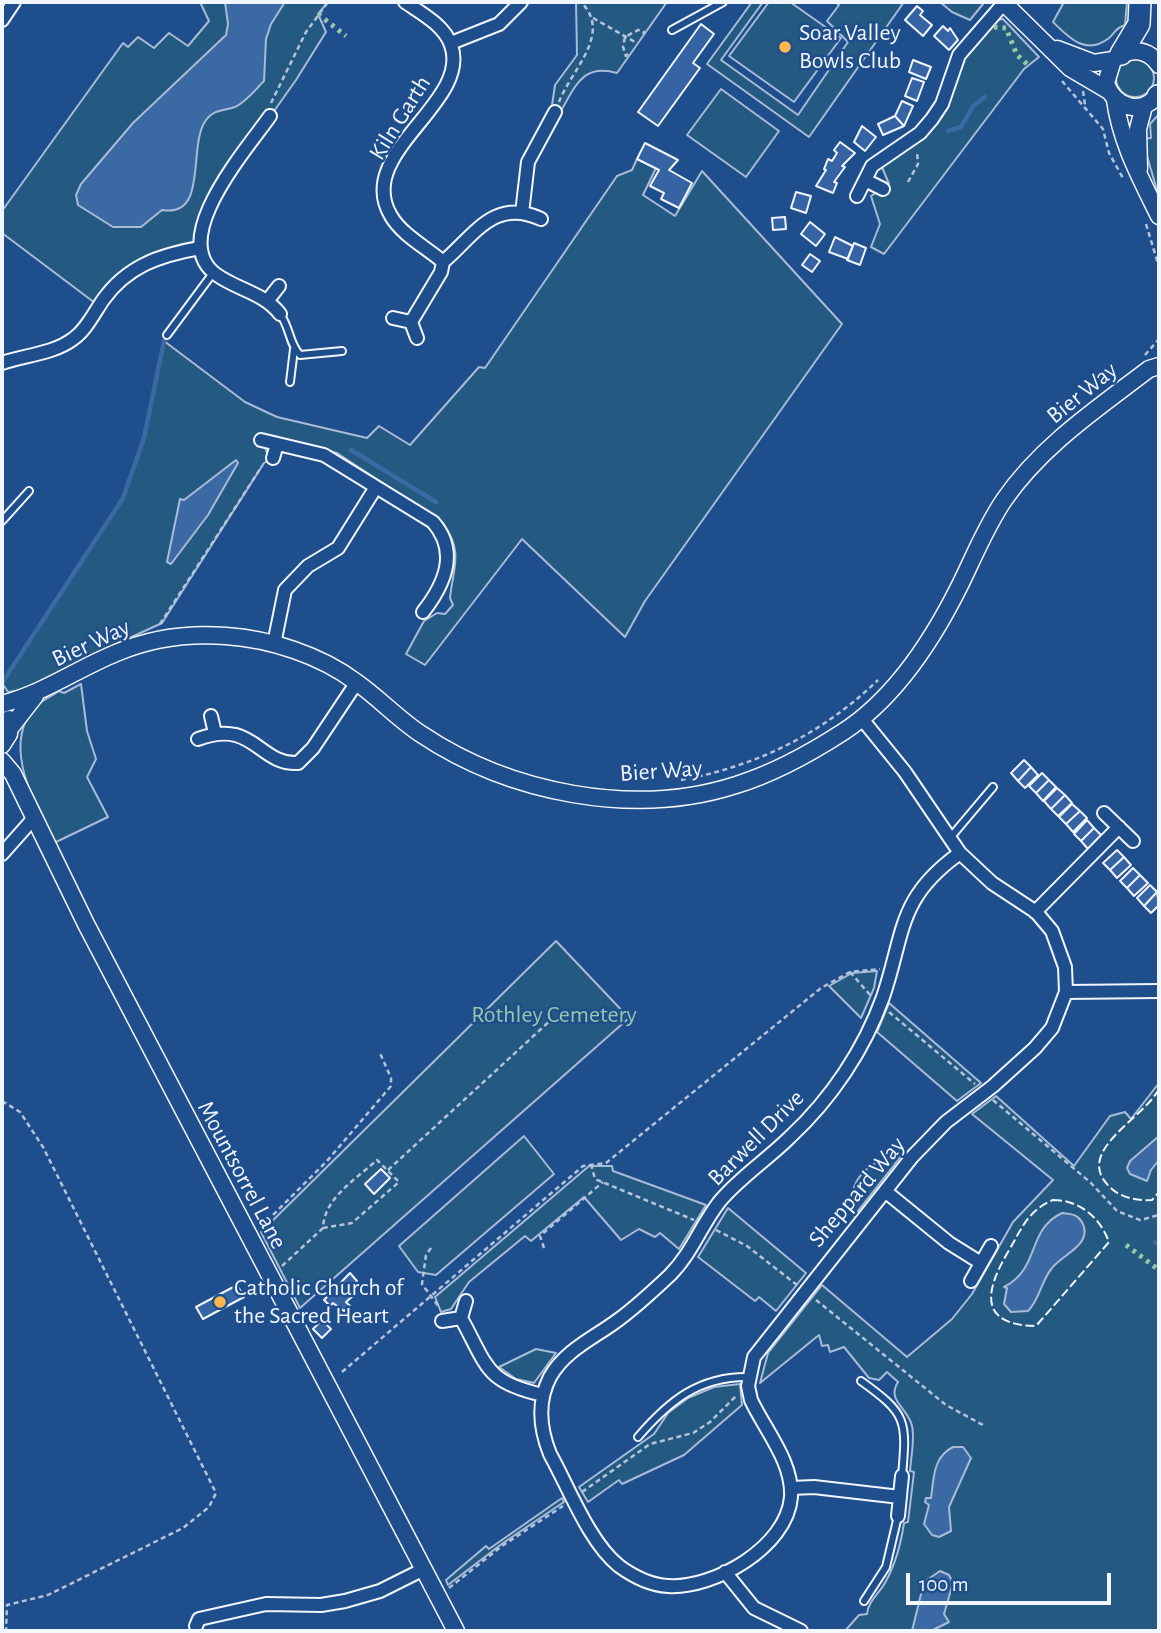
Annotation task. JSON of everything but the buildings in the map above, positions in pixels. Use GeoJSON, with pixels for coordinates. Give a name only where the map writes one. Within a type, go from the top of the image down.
{"type":"FeatureCollection","features":[{"type":"Feature","properties":{"kind":"highway"},"geometry":{"type":"LineString","coordinates":[[1117,57],[1139,24],[1140,2]]}},
{"type":"Feature","properties":{"kind":"street"},"geometry":{"type":"LineString","coordinates":[[2,20],[14,2]]}},
{"type":"Feature","properties":{"kind":"street"},"geometry":{"type":"LineString","coordinates":[[405,2],[442,29],[451,43],[499,24],[521,2]]}},
{"type":"Feature","properties":{"kind":"street"},"geometry":{"type":"LineString","coordinates":[[857,195],[882,156],[920,133],[942,104],[952,68],[967,41],[1006,3],[1070,68],[1129,107],[1155,98]]}},
{"type":"Feature","properties":{"kind":"street","name":"Kiln Garth"},"geometry":{"type":"LineString","coordinates":[[443,262],[396,223],[384,193],[392,161],[449,79],[453,69],[451,43]]}},
{"type":"Feature","properties":{"kind":"street"},"geometry":{"type":"LineString","coordinates":[[1052,47],[1094,63],[1152,50],[1159,65]]}},
{"type":"Feature","properties":{"kind":"street"},"geometry":{"type":"LineString","coordinates":[[1117,57],[1107,75],[1119,128],[1129,158],[1139,173]]}},
{"type":"Feature","properties":{"kind":"street"},"geometry":{"type":"LineString","coordinates":[[1151,217],[1139,173],[1138,129],[1155,98]]}},
{"type":"Feature","properties":{"kind":"street"},"geometry":{"type":"LineString","coordinates":[[522,213],[528,162],[541,122],[555,112]]}},
{"type":"Feature","properties":{"kind":"street"},"geometry":{"type":"LineString","coordinates":[[270,116],[210,204],[201,229],[200,248],[213,273],[239,289],[268,300],[280,314]]}},
{"type":"Feature","properties":{"kind":"street"},"geometry":{"type":"LineString","coordinates":[[865,180],[883,189]]}},
{"type":"Feature","properties":{"kind":"street"},"geometry":{"type":"LineString","coordinates":[[411,322],[441,272],[443,262],[483,222],[522,213],[541,219]]}},
{"type":"Feature","properties":{"kind":"street"},"geometry":{"type":"LineString","coordinates":[[2,363],[57,349],[75,338],[105,296],[128,273],[144,262],[200,248]]}},
{"type":"Feature","properties":{"kind":"street"},"geometry":{"type":"LineString","coordinates":[[268,300],[279,286]]}},
{"type":"Feature","properties":{"kind":"street"},"geometry":{"type":"LineString","coordinates":[[393,318],[411,322]]}},
{"type":"Feature","properties":{"kind":"street"},"geometry":{"type":"LineString","coordinates":[[411,322],[417,338]]}},
{"type":"Feature","properties":{"kind":"street","name":"Bier Way"},"geometry":{"type":"LineString","coordinates":[[2,706],[40,692],[116,653],[161,639],[187,635],[228,636],[274,644],[334,668],[356,682],[421,734],[486,769],[529,784],[614,798],[654,798],[733,786],[803,757],[862,719],[896,684],[934,632],[960,585],[981,537],[1031,466],[1159,354]]}},
{"type":"Feature","properties":{"kind":"street"},"geometry":{"type":"LineString","coordinates":[[261,440],[324,455],[425,516],[439,529],[447,550],[448,562],[438,602],[423,612]]}},
{"type":"Feature","properties":{"kind":"street"},"geometry":{"type":"LineString","coordinates":[[273,458],[276,444]]}},
{"type":"Feature","properties":{"kind":"street"},"geometry":{"type":"LineString","coordinates":[[274,644],[285,590],[308,566],[338,548],[376,487]]}},
{"type":"Feature","properties":{"kind":"street"},"geometry":{"type":"LineString","coordinates":[[198,739],[215,733],[247,738],[283,762],[298,762],[313,748],[356,682]]}},
{"type":"Feature","properties":{"kind":"street","name":"Bier Way"},"geometry":{"type":"LineString","coordinates":[[7,735],[40,692]]}},
{"type":"Feature","properties":{"kind":"street"},"geometry":{"type":"LineString","coordinates":[[2,706],[7,735]]}},
{"type":"Feature","properties":{"kind":"street"},"geometry":{"type":"LineString","coordinates":[[211,716],[215,733]]}},
{"type":"Feature","properties":{"kind":"street","name":"Sheppard Way"},"geometry":{"type":"LineString","coordinates":[[749,1383],[762,1344],[885,1191],[946,1122],[985,1093],[1035,1048],[1052,1027],[1066,992],[1061,950],[1052,931],[1035,912],[992,883],[960,853],[905,772],[862,719]]}},
{"type":"Feature","properties":{"kind":"street","name":"Mountsorrel Lane"},"geometry":{"type":"LineString","coordinates":[[7,735],[13,774],[33,819],[456,1631]]}},
{"type":"Feature","properties":{"kind":"street","name":"Mountsorrel Lane"},"geometry":{"type":"LineString","coordinates":[[2,761],[13,774]]}},
{"type":"Feature","properties":{"kind":"street"},"geometry":{"type":"LineString","coordinates":[[1104,813],[1133,841]]}},
{"type":"Feature","properties":{"kind":"street"},"geometry":{"type":"LineString","coordinates":[[2,854],[33,819]]}},
{"type":"Feature","properties":{"kind":"street"},"geometry":{"type":"LineString","coordinates":[[1035,912],[1119,827]]}},
{"type":"Feature","properties":{"kind":"street","name":"Barwell Drive"},"geometry":{"type":"LineString","coordinates":[[574,1498],[544,1439],[541,1408],[549,1380],[567,1355],[657,1288],[688,1254],[730,1190],[806,1123],[837,1084],[860,1048],[880,1004],[901,923],[915,898],[941,866],[960,853]]}},
{"type":"Feature","properties":{"kind":"street"},"geometry":{"type":"LineString","coordinates":[[1066,992],[1159,991]]}},
{"type":"Feature","properties":{"kind":"street"},"geometry":{"type":"LineString","coordinates":[[885,1191],[949,1243],[981,1263]]}},
{"type":"Feature","properties":{"kind":"street"},"geometry":{"type":"LineString","coordinates":[[971,1281],[991,1246]]}},
{"type":"Feature","properties":{"kind":"street"},"geometry":{"type":"LineString","coordinates":[[466,1301],[461,1318],[494,1376],[515,1388],[543,1395]]}},
{"type":"Feature","properties":{"kind":"street"},"geometry":{"type":"LineString","coordinates":[[442,1321],[461,1318]]}},
{"type":"Feature","properties":{"kind":"street"},"geometry":{"type":"LineString","coordinates":[[574,1498],[602,1548],[620,1567],[638,1578],[659,1585],[682,1586],[725,1572],[773,1540],[789,1510],[791,1488],[786,1467],[749,1383]]}},
{"type":"Feature","properties":{"kind":"street"},"geometry":{"type":"LineString","coordinates":[[898,1516],[902,1476]]}},
{"type":"Feature","properties":{"kind":"street"},"geometry":{"type":"LineString","coordinates":[[791,1488],[814,1487],[900,1497]]}},
{"type":"Feature","properties":{"kind":"street"},"geometry":{"type":"LineString","coordinates":[[193,1606],[198,1623],[266,1604],[321,1605],[380,1591],[424,1569]]}},
{"type":"Feature","properties":{"kind":"street"},"geometry":{"type":"LineString","coordinates":[[725,1572],[754,1608],[801,1631]]}},
{"type":"Feature","properties":{"kind":"lane"},"geometry":{"type":"LineString","coordinates":[[672,30],[723,2]]}},
{"type":"Feature","properties":{"kind":"lane"},"geometry":{"type":"LineString","coordinates":[[167,335],[213,273]]}},
{"type":"Feature","properties":{"kind":"lane"},"geometry":{"type":"LineString","coordinates":[[280,314],[288,325],[294,349],[290,382]]}},
{"type":"Feature","properties":{"kind":"lane"},"geometry":{"type":"LineString","coordinates":[[294,349],[300,355],[309,356],[342,351]]}},
{"type":"Feature","properties":{"kind":"lane"},"geometry":{"type":"LineString","coordinates":[[2,521],[29,491]]}},
{"type":"Feature","properties":{"kind":"lane"},"geometry":{"type":"LineString","coordinates":[[950,838],[993,787]]}},
{"type":"Feature","properties":{"kind":"lane"},"geometry":{"type":"LineString","coordinates":[[638,1437],[663,1408],[687,1390],[716,1379],[749,1383]]}},
{"type":"Feature","properties":{"kind":"lane"},"geometry":{"type":"LineString","coordinates":[[861,1381],[888,1400],[902,1420],[906,1432],[902,1476]]}},
{"type":"Feature","properties":{"kind":"lane"},"geometry":{"type":"LineString","coordinates":[[864,1601],[886,1567],[898,1516]]}},
{"type":"Feature","properties":{"kind":"path"},"geometry":{"type":"LineString","coordinates":[[270,116],[271,102],[306,32],[328,2]]}},
{"type":"Feature","properties":{"kind":"path"},"geometry":{"type":"LineString","coordinates":[[581,2],[593,18],[635,43]]}},
{"type":"Feature","properties":{"kind":"path"},"geometry":{"type":"LineString","coordinates":[[555,112],[586,53],[594,26],[593,18]]}},
{"type":"Feature","properties":{"kind":"path"},"geometry":{"type":"LineString","coordinates":[[628,54],[626,56],[623,47],[625,37],[632,31],[644,32],[643,34]]}},
{"type":"Feature","properties":{"kind":"path"},"geometry":{"type":"LineString","coordinates":[[1085,106],[1103,129],[1109,153],[1126,184]]}},
{"type":"Feature","properties":{"kind":"path"},"geometry":{"type":"LineString","coordinates":[[908,182],[918,164],[910,139]]}},
{"type":"Feature","properties":{"kind":"path"},"geometry":{"type":"LineString","coordinates":[[1151,217],[1159,267]]}},
{"type":"Feature","properties":{"kind":"path"},"geometry":{"type":"LineString","coordinates":[[1150,364],[1159,340]]}},
{"type":"Feature","properties":{"kind":"path"},"geometry":{"type":"LineString","coordinates":[[161,639],[162,624],[264,463],[273,458]]}},
{"type":"Feature","properties":{"kind":"path"},"geometry":{"type":"LineString","coordinates":[[672,782],[715,774],[775,752],[834,717],[884,675]]}},
{"type":"Feature","properties":{"kind":"path"},"geometry":{"type":"LineString","coordinates":[[342,1372],[583,1166],[606,1163],[821,988],[850,972],[874,968],[890,970]]}},
{"type":"Feature","properties":{"kind":"path"},"geometry":{"type":"LineString","coordinates":[[850,972],[880,1004],[1091,1183],[1117,1211],[1140,1220],[1159,1215]]}},
{"type":"Feature","properties":{"kind":"path"},"geometry":{"type":"LineString","coordinates":[[387,1171],[554,1018]]}},
{"type":"Feature","properties":{"kind":"path"},"geometry":{"type":"LineString","coordinates":[[249,1238],[327,1161],[390,1086],[391,1078],[380,1053]]}},
{"type":"Feature","properties":{"kind":"path"},"geometry":{"type":"LineString","coordinates":[[2,1101],[20,1112],[43,1147],[216,1493],[209,1507],[183,1528],[48,1595],[7,1605],[6,1631]]}},
{"type":"Feature","properties":{"kind":"path"},"geometry":{"type":"LineString","coordinates":[[269,1276],[323,1228],[323,1218],[332,1201],[377,1160],[399,1182],[352,1223],[331,1229],[323,1228]]}},
{"type":"Feature","properties":{"kind":"path"},"geometry":{"type":"LineString","coordinates":[[590,1163],[595,1179],[706,1225],[747,1246],[946,1405],[984,1426]]}},
{"type":"Feature","properties":{"kind":"path"},"geometry":{"type":"LineString","coordinates":[[544,1248],[540,1236],[603,1182]]}},
{"type":"Feature","properties":{"kind":"path"},"geometry":{"type":"LineString","coordinates":[[431,1248],[421,1279],[432,1296]]}},
{"type":"Feature","properties":{"kind":"path"},"geometry":{"type":"LineString","coordinates":[[438,1596],[502,1546],[650,1444],[693,1433],[710,1422],[749,1383]]}},
{"type":"Feature","properties":{"kind":"green space"},"geometry":{"type":"Polygon","coordinates":[[[200,2],[328,2],[318,14],[326,32],[296,80],[226,179],[200,248],[144,262],[99,306],[2,233],[2,211],[123,43],[128,47],[138,37],[154,48],[169,33],[188,46],[209,21],[200,2]]]}},
{"type":"Feature","properties":{"kind":"green space"},"geometry":{"type":"Polygon","coordinates":[[[576,2],[667,2],[617,73],[605,71],[587,75],[580,80],[559,114],[551,112],[555,85],[577,55],[576,2]]]}},
{"type":"Feature","properties":{"kind":"green space"},"geometry":{"type":"Polygon","coordinates":[[[752,2],[763,2],[721,60],[798,115],[848,42],[827,21],[839,5],[835,2],[904,2],[809,137],[707,64],[752,2]]]}},
{"type":"Feature","properties":{"kind":"green space","name":"Soar Valley Bowls Club"},"geometry":{"type":"Polygon","coordinates":[[[769,2],[790,2],[841,38],[794,102],[729,56],[769,2]]]}},
{"type":"Feature","properties":{"kind":"green space"},"geometry":{"type":"Polygon","coordinates":[[[940,2],[983,4],[970,20],[952,12],[940,2]]]}},
{"type":"Feature","properties":{"kind":"green space"},"geometry":{"type":"Polygon","coordinates":[[[1064,2],[1127,2],[1125,25],[1101,43],[1078,43],[1053,22],[1064,2]]]}},
{"type":"Feature","properties":{"kind":"green space"},"geometry":{"type":"Polygon","coordinates":[[[1003,19],[1039,57],[1024,69],[884,254],[871,247],[880,224],[871,196],[889,184],[882,167],[884,159],[927,131],[964,51],[996,20],[1003,19]]]}},
{"type":"Feature","properties":{"kind":"green space"},"geometry":{"type":"Polygon","coordinates":[[[1135,59],[1149,64],[1154,78],[1149,92],[1135,97],[1121,92],[1116,78],[1121,64],[1135,59]]]}},
{"type":"Feature","properties":{"kind":"green space"},"geometry":{"type":"Polygon","coordinates":[[[721,89],[779,131],[746,177],[687,135],[721,89]]]}},
{"type":"Feature","properties":{"kind":"green space"},"geometry":{"type":"Polygon","coordinates":[[[1159,114],[1159,197],[1142,139],[1151,138],[1150,124],[1159,114]]]}},
{"type":"Feature","properties":{"kind":"green space"},"geometry":{"type":"Polygon","coordinates":[[[637,159],[656,168],[643,195],[675,216],[702,171],[842,324],[645,601],[625,637],[522,539],[425,665],[406,654],[424,621],[437,613],[445,614],[453,605],[450,598],[456,560],[453,543],[443,523],[337,453],[258,434],[256,443],[265,446],[269,460],[264,463],[162,623],[112,646],[54,678],[29,689],[8,692],[2,683],[123,498],[144,438],[164,341],[245,402],[277,417],[367,438],[379,426],[410,445],[479,367],[485,368],[617,176],[632,170],[637,159]]]}},
{"type":"Feature","properties":{"kind":"green space"},"geometry":{"type":"Polygon","coordinates":[[[81,684],[87,731],[96,759],[87,777],[108,817],[54,843],[24,774],[21,738],[26,721],[36,706],[59,691],[64,693],[81,684]]]}},
{"type":"Feature","properties":{"kind":"green space","name":"Rothley Cemetery"},"geometry":{"type":"Polygon","coordinates":[[[556,941],[629,1018],[300,1308],[261,1232],[556,941]]]}},
{"type":"Feature","properties":{"kind":"green space"},"geometry":{"type":"Polygon","coordinates":[[[877,971],[874,988],[861,1018],[829,986],[852,973],[877,971]]]}},
{"type":"Feature","properties":{"kind":"green space"},"geometry":{"type":"Polygon","coordinates":[[[889,1003],[981,1083],[957,1101],[877,1032],[889,1003]]]}},
{"type":"Feature","properties":{"kind":"green space"},"geometry":{"type":"Polygon","coordinates":[[[1159,1083],[1159,1631],[845,1631],[859,1615],[867,1614],[890,1574],[898,1553],[904,1523],[908,1522],[914,1472],[910,1471],[912,1426],[896,1399],[895,1388],[898,1382],[887,1372],[879,1380],[869,1378],[844,1347],[830,1352],[828,1345],[822,1346],[819,1335],[760,1383],[768,1353],[822,1285],[907,1357],[952,1319],[972,1294],[1013,1222],[1053,1180],[972,1114],[996,1096],[1074,1166],[1110,1116],[1125,1112],[1131,1119],[1159,1083]]]}},
{"type":"Feature","properties":{"kind":"green space"},"geometry":{"type":"Polygon","coordinates":[[[524,1136],[554,1174],[436,1275],[418,1272],[399,1246],[524,1136]]]}},
{"type":"Feature","properties":{"kind":"green space"},"geometry":{"type":"Polygon","coordinates":[[[902,1155],[854,1216],[853,1192],[862,1174],[879,1162],[902,1155]]]}},
{"type":"Feature","properties":{"kind":"green space"},"geometry":{"type":"Polygon","coordinates":[[[589,1166],[612,1166],[613,1171],[706,1205],[679,1249],[660,1233],[655,1237],[639,1229],[621,1240],[584,1197],[531,1241],[525,1236],[469,1282],[451,1309],[441,1312],[435,1297],[589,1166]]]}},
{"type":"Feature","properties":{"kind":"green space"},"geometry":{"type":"Polygon","coordinates":[[[728,1208],[806,1273],[776,1311],[759,1297],[755,1301],[698,1257],[728,1208]]]}},
{"type":"Feature","properties":{"kind":"green space"},"geometry":{"type":"Polygon","coordinates":[[[536,1349],[556,1353],[534,1383],[516,1379],[499,1367],[536,1349]]]}},
{"type":"Feature","properties":{"kind":"green space"},"geometry":{"type":"Polygon","coordinates":[[[740,1384],[742,1405],[684,1455],[622,1484],[619,1480],[588,1502],[579,1487],[654,1434],[668,1413],[688,1398],[714,1387],[740,1384]]]}},
{"type":"Feature","properties":{"kind":"green space"},"geometry":{"type":"Polygon","coordinates":[[[562,1498],[564,1502],[503,1543],[448,1585],[446,1580],[486,1546],[489,1549],[562,1498]]]}},
{"type":"Feature","properties":{"kind":"shaded area"},"geometry":{"type":"Polygon","coordinates":[[[225,2],[285,2],[271,24],[266,39],[264,81],[239,105],[216,112],[206,120],[198,146],[192,192],[186,203],[177,209],[162,210],[141,227],[113,227],[78,205],[76,195],[81,184],[133,123],[226,35],[228,24],[225,2]]]}},
{"type":"Feature","properties":{"kind":"shaded area"},"geometry":{"type":"Polygon","coordinates":[[[236,460],[238,463],[208,515],[171,564],[167,562],[180,499],[184,500],[236,460]]]}},
{"type":"Feature","properties":{"kind":"shaded area"},"geometry":{"type":"Polygon","coordinates":[[[1159,1136],[1159,1160],[1147,1181],[1130,1174],[1127,1168],[1130,1161],[1159,1136]]]}},
{"type":"Feature","properties":{"kind":"shaded area"},"geometry":{"type":"Polygon","coordinates":[[[1062,1213],[1074,1215],[1082,1222],[1085,1230],[1081,1243],[1052,1268],[1028,1311],[1011,1312],[1004,1304],[1007,1288],[1004,1287],[1024,1270],[1043,1229],[1062,1213]]]}},
{"type":"Feature","properties":{"kind":"shaded area"},"geometry":{"type":"Polygon","coordinates":[[[953,1447],[963,1447],[971,1458],[949,1507],[951,1531],[939,1537],[932,1535],[924,1524],[929,1505],[925,1502],[926,1498],[931,1498],[938,1462],[946,1451],[953,1447]]]}},
{"type":"Feature","properties":{"kind":"shaded area"},"geometry":{"type":"Polygon","coordinates":[[[940,1571],[949,1575],[953,1583],[944,1614],[949,1622],[931,1631],[912,1631],[924,1582],[940,1571]]]}},
{"type":"Feature","properties":{"kind":"waterway"},"geometry":{"type":"LineString","coordinates":[[948,131],[961,127],[973,106],[985,97]]}},
{"type":"Feature","properties":{"kind":"waterway"},"geometry":{"type":"LineString","coordinates":[[2,683],[123,498],[144,438],[164,341]]}},
{"type":"Feature","properties":{"kind":"waterway"},"geometry":{"type":"LineString","coordinates":[[351,450],[436,502]]}},
{"type":"Feature","properties":{"kind":"waterway"},"geometry":{"type":"LineString","coordinates":[[1155,1242],[1159,1244]]}},
{"type":"Feature","properties":{"kind":"hedge"},"geometry":{"type":"LineString","coordinates":[[318,14],[346,36]]}},
{"type":"Feature","properties":{"kind":"hedge"},"geometry":{"type":"LineString","coordinates":[[994,27],[1006,28],[1017,55],[1027,64]]}},
{"type":"Feature","properties":{"kind":"hedge"},"geometry":{"type":"LineString","coordinates":[[1126,1245],[1159,1270]]}},
{"type":"Feature","properties":{"kind":"fence"},"geometry":{"type":"LineString","coordinates":[[1159,1089],[1116,1134],[1100,1159],[1100,1171],[1107,1184],[1116,1192],[1140,1200],[1152,1200],[1159,1192]]}},
{"type":"Feature","properties":{"kind":"fence"},"geometry":{"type":"LineString","coordinates":[[1053,1200],[1071,1203],[1087,1212],[1100,1225],[1109,1242],[1036,1326],[1004,1320],[996,1312],[991,1292],[1000,1266],[1031,1215],[1053,1200]]}},
{"type":"Feature","properties":{"kind":"place","name":"Soar Valley Bowls Club"},"geometry":{"type":"Point","coordinates":[785,47]}},
{"type":"Feature","properties":{"kind":"place","name":"Catholic Church of the Sacred Heart"},"geometry":{"type":"Point","coordinates":[220,1302]}}]}
